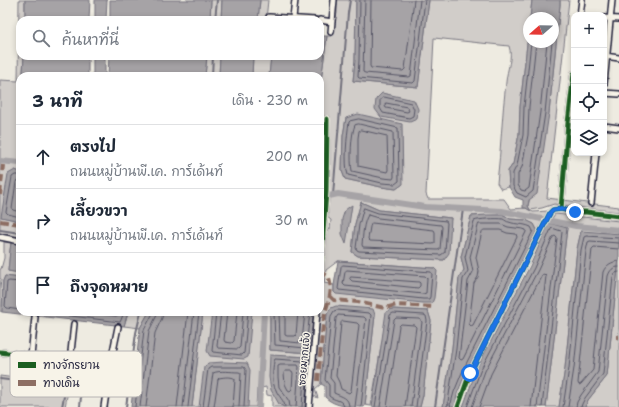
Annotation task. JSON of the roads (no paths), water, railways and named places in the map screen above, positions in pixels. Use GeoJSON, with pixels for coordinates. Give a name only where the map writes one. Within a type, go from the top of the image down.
{"type":"FeatureCollection","features":[{"type":"Feature","properties":{"kind":"street"},"geometry":{"type":"LineString","coordinates":[[293,16],[295,0]]}},
{"type":"Feature","properties":{"kind":"street"},"geometry":{"type":"LineString","coordinates":[[331,32],[334,0]]}},
{"type":"Feature","properties":{"kind":"street"},"geometry":{"type":"LineString","coordinates":[[580,12],[582,0]]}},
{"type":"Feature","properties":{"kind":"street"},"geometry":{"type":"LineString","coordinates":[[606,48],[612,0]]}},
{"type":"Feature","properties":{"kind":"street"},"geometry":{"type":"LineString","coordinates":[[607,18],[619,19]]}},
{"type":"Feature","properties":{"kind":"street"},"geometry":{"type":"LineString","coordinates":[[324,21],[332,22]]}},
{"type":"Feature","properties":{"kind":"street"},"geometry":{"type":"LineString","coordinates":[[607,56],[619,58]]}},
{"type":"Feature","properties":{"kind":"street"},"geometry":{"type":"LineString","coordinates":[[607,93],[619,94]]}},
{"type":"Feature","properties":{"kind":"street"},"geometry":{"type":"LineString","coordinates":[[324,217],[326,191],[327,119]]}},
{"type":"Feature","properties":{"kind":"street"},"geometry":{"type":"LineString","coordinates":[[562,209],[571,123]]}},
{"type":"Feature","properties":{"kind":"street"},"geometry":{"type":"LineString","coordinates":[[607,126],[619,128]]}},
{"type":"Feature","properties":{"kind":"street"},"geometry":{"type":"LineString","coordinates":[[591,203],[596,156]]}},
{"type":"Feature","properties":{"kind":"street"},"geometry":{"type":"LineString","coordinates":[[458,407],[470,373],[550,213],[553,210],[562,209],[575,212],[619,216]]}},
{"type":"Feature","properties":{"kind":"street"},"geometry":{"type":"LineString","coordinates":[[0,238],[16,240]]}},
{"type":"Feature","properties":{"kind":"street","name":"ซอยมากแจ้ง"},"geometry":{"type":"LineString","coordinates":[[309,407],[317,316]]}},
{"type":"Feature","properties":{"kind":"street"},"geometry":{"type":"LineString","coordinates":[[32,351],[35,317]]}},
{"type":"Feature","properties":{"kind":"street"},"geometry":{"type":"LineString","coordinates":[[71,351],[74,324]]}},
{"type":"Feature","properties":{"kind":"street"},"geometry":{"type":"LineString","coordinates":[[113,351],[118,327]]}},
{"type":"Feature","properties":{"kind":"street"},"geometry":{"type":"LineString","coordinates":[[0,352],[10,353]]}},
{"type":"Feature","properties":{"kind":"street"},"geometry":{"type":"LineString","coordinates":[[104,407],[105,397]]}},
{"type":"Feature","properties":{"kind":"water"},"geometry":{"type":"Polygon","coordinates":[[[25,0],[90,0],[89,16],[25,16],[25,0]]]}},
{"type":"Feature","properties":{"kind":"water"},"geometry":{"type":"Polygon","coordinates":[[[95,0],[107,0],[106,16],[95,16],[95,0]]]}},
{"type":"Feature","properties":{"kind":"water"},"geometry":{"type":"Polygon","coordinates":[[[110,0],[211,0],[210,16],[110,16],[110,0]]]}},
{"type":"Feature","properties":{"kind":"water"},"geometry":{"type":"Polygon","coordinates":[[[222,0],[260,0],[258,16],[221,16],[222,0]]]}},
{"type":"Feature","properties":{"kind":"water"},"geometry":{"type":"Polygon","coordinates":[[[356,0],[429,0],[418,87],[353,81],[355,60],[356,0]]]}},
{"type":"Feature","properties":{"kind":"water"},"geometry":{"type":"Polygon","coordinates":[[[532,0],[560,0],[559,15],[559,12],[531,12],[532,0]]]}},
{"type":"Feature","properties":{"kind":"water"},"geometry":{"type":"Polygon","coordinates":[[[324,36],[327,36],[324,58],[324,36]]]}},
{"type":"Feature","properties":{"kind":"water"},"geometry":{"type":"Polygon","coordinates":[[[527,48],[556,48],[549,113],[537,194],[529,200],[528,206],[530,210],[523,208],[523,200],[515,197],[509,187],[508,171],[513,164],[519,134],[520,107],[527,48]]]}},
{"type":"Feature","properties":{"kind":"water"},"geometry":{"type":"Polygon","coordinates":[[[24,60],[88,60],[88,72],[23,72],[24,60]]]}},
{"type":"Feature","properties":{"kind":"water"},"geometry":{"type":"Polygon","coordinates":[[[93,60],[105,60],[105,72],[93,72],[93,60]]]}},
{"type":"Feature","properties":{"kind":"water"},"geometry":{"type":"Polygon","coordinates":[[[109,60],[207,60],[205,72],[108,72],[109,60]]]}},
{"type":"Feature","properties":{"kind":"water"},"geometry":{"type":"Polygon","coordinates":[[[220,60],[253,60],[252,72],[219,72],[220,60]]]}},
{"type":"Feature","properties":{"kind":"water"},"geometry":{"type":"Polygon","coordinates":[[[271,60],[324,60],[322,72],[269,72],[271,60]]]}},
{"type":"Feature","properties":{"kind":"water"},"geometry":{"type":"Polygon","coordinates":[[[382,93],[414,100],[418,109],[417,119],[410,122],[381,117],[375,109],[376,99],[382,93]]]}},
{"type":"Feature","properties":{"kind":"water"},"geometry":{"type":"Polygon","coordinates":[[[358,114],[402,124],[403,184],[396,189],[345,179],[342,171],[343,136],[346,118],[358,114]]]}},
{"type":"Feature","properties":{"kind":"water"},"geometry":{"type":"Polygon","coordinates":[[[16,170],[16,220],[1,217],[8,174],[16,170]]]}},
{"type":"Feature","properties":{"kind":"water"},"geometry":{"type":"Polygon","coordinates":[[[361,202],[379,210],[451,218],[449,253],[444,260],[358,256],[352,252],[355,224],[361,202]]]}},
{"type":"Feature","properties":{"kind":"water"},"geometry":{"type":"Polygon","coordinates":[[[352,205],[346,244],[342,234],[342,219],[345,210],[352,205]]]}},
{"type":"Feature","properties":{"kind":"water"},"geometry":{"type":"Polygon","coordinates":[[[504,215],[510,219],[526,220],[534,224],[537,230],[466,372],[457,394],[455,407],[443,407],[452,348],[459,278],[464,270],[461,257],[471,216],[504,215]]]}},
{"type":"Feature","properties":{"kind":"water"},"geometry":{"type":"Polygon","coordinates":[[[549,223],[567,228],[546,407],[463,407],[477,368],[530,266],[549,223]]]}},
{"type":"Feature","properties":{"kind":"water"},"geometry":{"type":"Polygon","coordinates":[[[581,231],[619,234],[619,257],[607,376],[588,400],[585,407],[559,407],[565,368],[577,249],[581,231]]]}},
{"type":"Feature","properties":{"kind":"water"},"geometry":{"type":"Polygon","coordinates":[[[11,243],[16,244],[16,272],[8,271],[11,243]]]}},
{"type":"Feature","properties":{"kind":"water"},"geometry":{"type":"Polygon","coordinates":[[[338,261],[434,268],[437,271],[434,298],[432,303],[336,294],[334,292],[334,285],[338,261]]]}},
{"type":"Feature","properties":{"kind":"water"},"geometry":{"type":"Polygon","coordinates":[[[5,276],[16,277],[16,314],[2,312],[3,281],[5,276]]]}},
{"type":"Feature","properties":{"kind":"water"},"geometry":{"type":"Polygon","coordinates":[[[336,306],[373,309],[375,315],[364,407],[338,405],[333,403],[325,397],[325,386],[321,384],[327,314],[331,308],[336,306]]]}},
{"type":"Feature","properties":{"kind":"water"},"geometry":{"type":"Polygon","coordinates":[[[392,309],[428,311],[431,321],[423,395],[420,407],[372,407],[386,312],[392,309]]]}},
{"type":"Feature","properties":{"kind":"water"},"geometry":{"type":"Polygon","coordinates":[[[37,316],[127,316],[124,326],[37,316]]]}},
{"type":"Feature","properties":{"kind":"water"},"geometry":{"type":"Polygon","coordinates":[[[147,316],[203,316],[192,407],[131,407],[132,397],[142,397],[142,351],[137,351],[140,328],[147,316]]]}},
{"type":"Feature","properties":{"kind":"water"},"geometry":{"type":"Polygon","coordinates":[[[211,316],[252,316],[248,357],[244,359],[210,356],[207,351],[211,316]]]}},
{"type":"Feature","properties":{"kind":"water"},"geometry":{"type":"Polygon","coordinates":[[[270,316],[314,316],[310,353],[270,350],[270,316]]]}},
{"type":"Feature","properties":{"kind":"water"},"geometry":{"type":"Polygon","coordinates":[[[270,355],[309,357],[305,407],[284,407],[279,404],[271,390],[269,377],[270,355]]]}},
{"type":"Feature","properties":{"kind":"water"},"geometry":{"type":"Polygon","coordinates":[[[208,363],[247,363],[250,370],[248,407],[199,407],[204,367],[208,363]]]}},
{"type":"Feature","properties":{"kind":"waterway"},"geometry":{"type":"LineString","coordinates":[[215,16],[217,0]]}},
{"type":"Feature","properties":{"kind":"waterway"},"geometry":{"type":"LineString","coordinates":[[333,195],[350,0]]}},
{"type":"Feature","properties":{"kind":"waterway"},"geometry":{"type":"LineString","coordinates":[[212,72],[213,60]]}},
{"type":"Feature","properties":{"kind":"waterway"},"geometry":{"type":"LineString","coordinates":[[0,161],[16,163]]}},
{"type":"Feature","properties":{"kind":"waterway"},"geometry":{"type":"LineString","coordinates":[[324,197],[338,194],[425,207],[502,211],[576,226],[619,230]]}},
{"type":"Feature","properties":{"kind":"waterway"},"geometry":{"type":"LineString","coordinates":[[435,407],[463,209]]}},
{"type":"Feature","properties":{"kind":"waterway"},"geometry":{"type":"LineString","coordinates":[[0,230],[16,232]]}},
{"type":"Feature","properties":{"kind":"waterway"},"geometry":{"type":"LineString","coordinates":[[134,351],[140,316]]}},
{"type":"Feature","properties":{"kind":"waterway"},"geometry":{"type":"LineString","coordinates":[[259,407],[264,316]]}},
{"type":"Feature","properties":{"kind":"waterway"},"geometry":{"type":"LineString","coordinates":[[0,379],[10,380]]}},
{"type":"Feature","properties":{"kind":"waterway"},"geometry":{"type":"LineString","coordinates":[[62,407],[64,397]]}},
{"type":"Feature","properties":{"kind":"waterway"},"geometry":{"type":"LineString","coordinates":[[80,407],[81,397]]}},
{"type":"Feature","properties":{"kind":"waterway"},"geometry":{"type":"LineString","coordinates":[[126,407],[127,397]]}}]}
